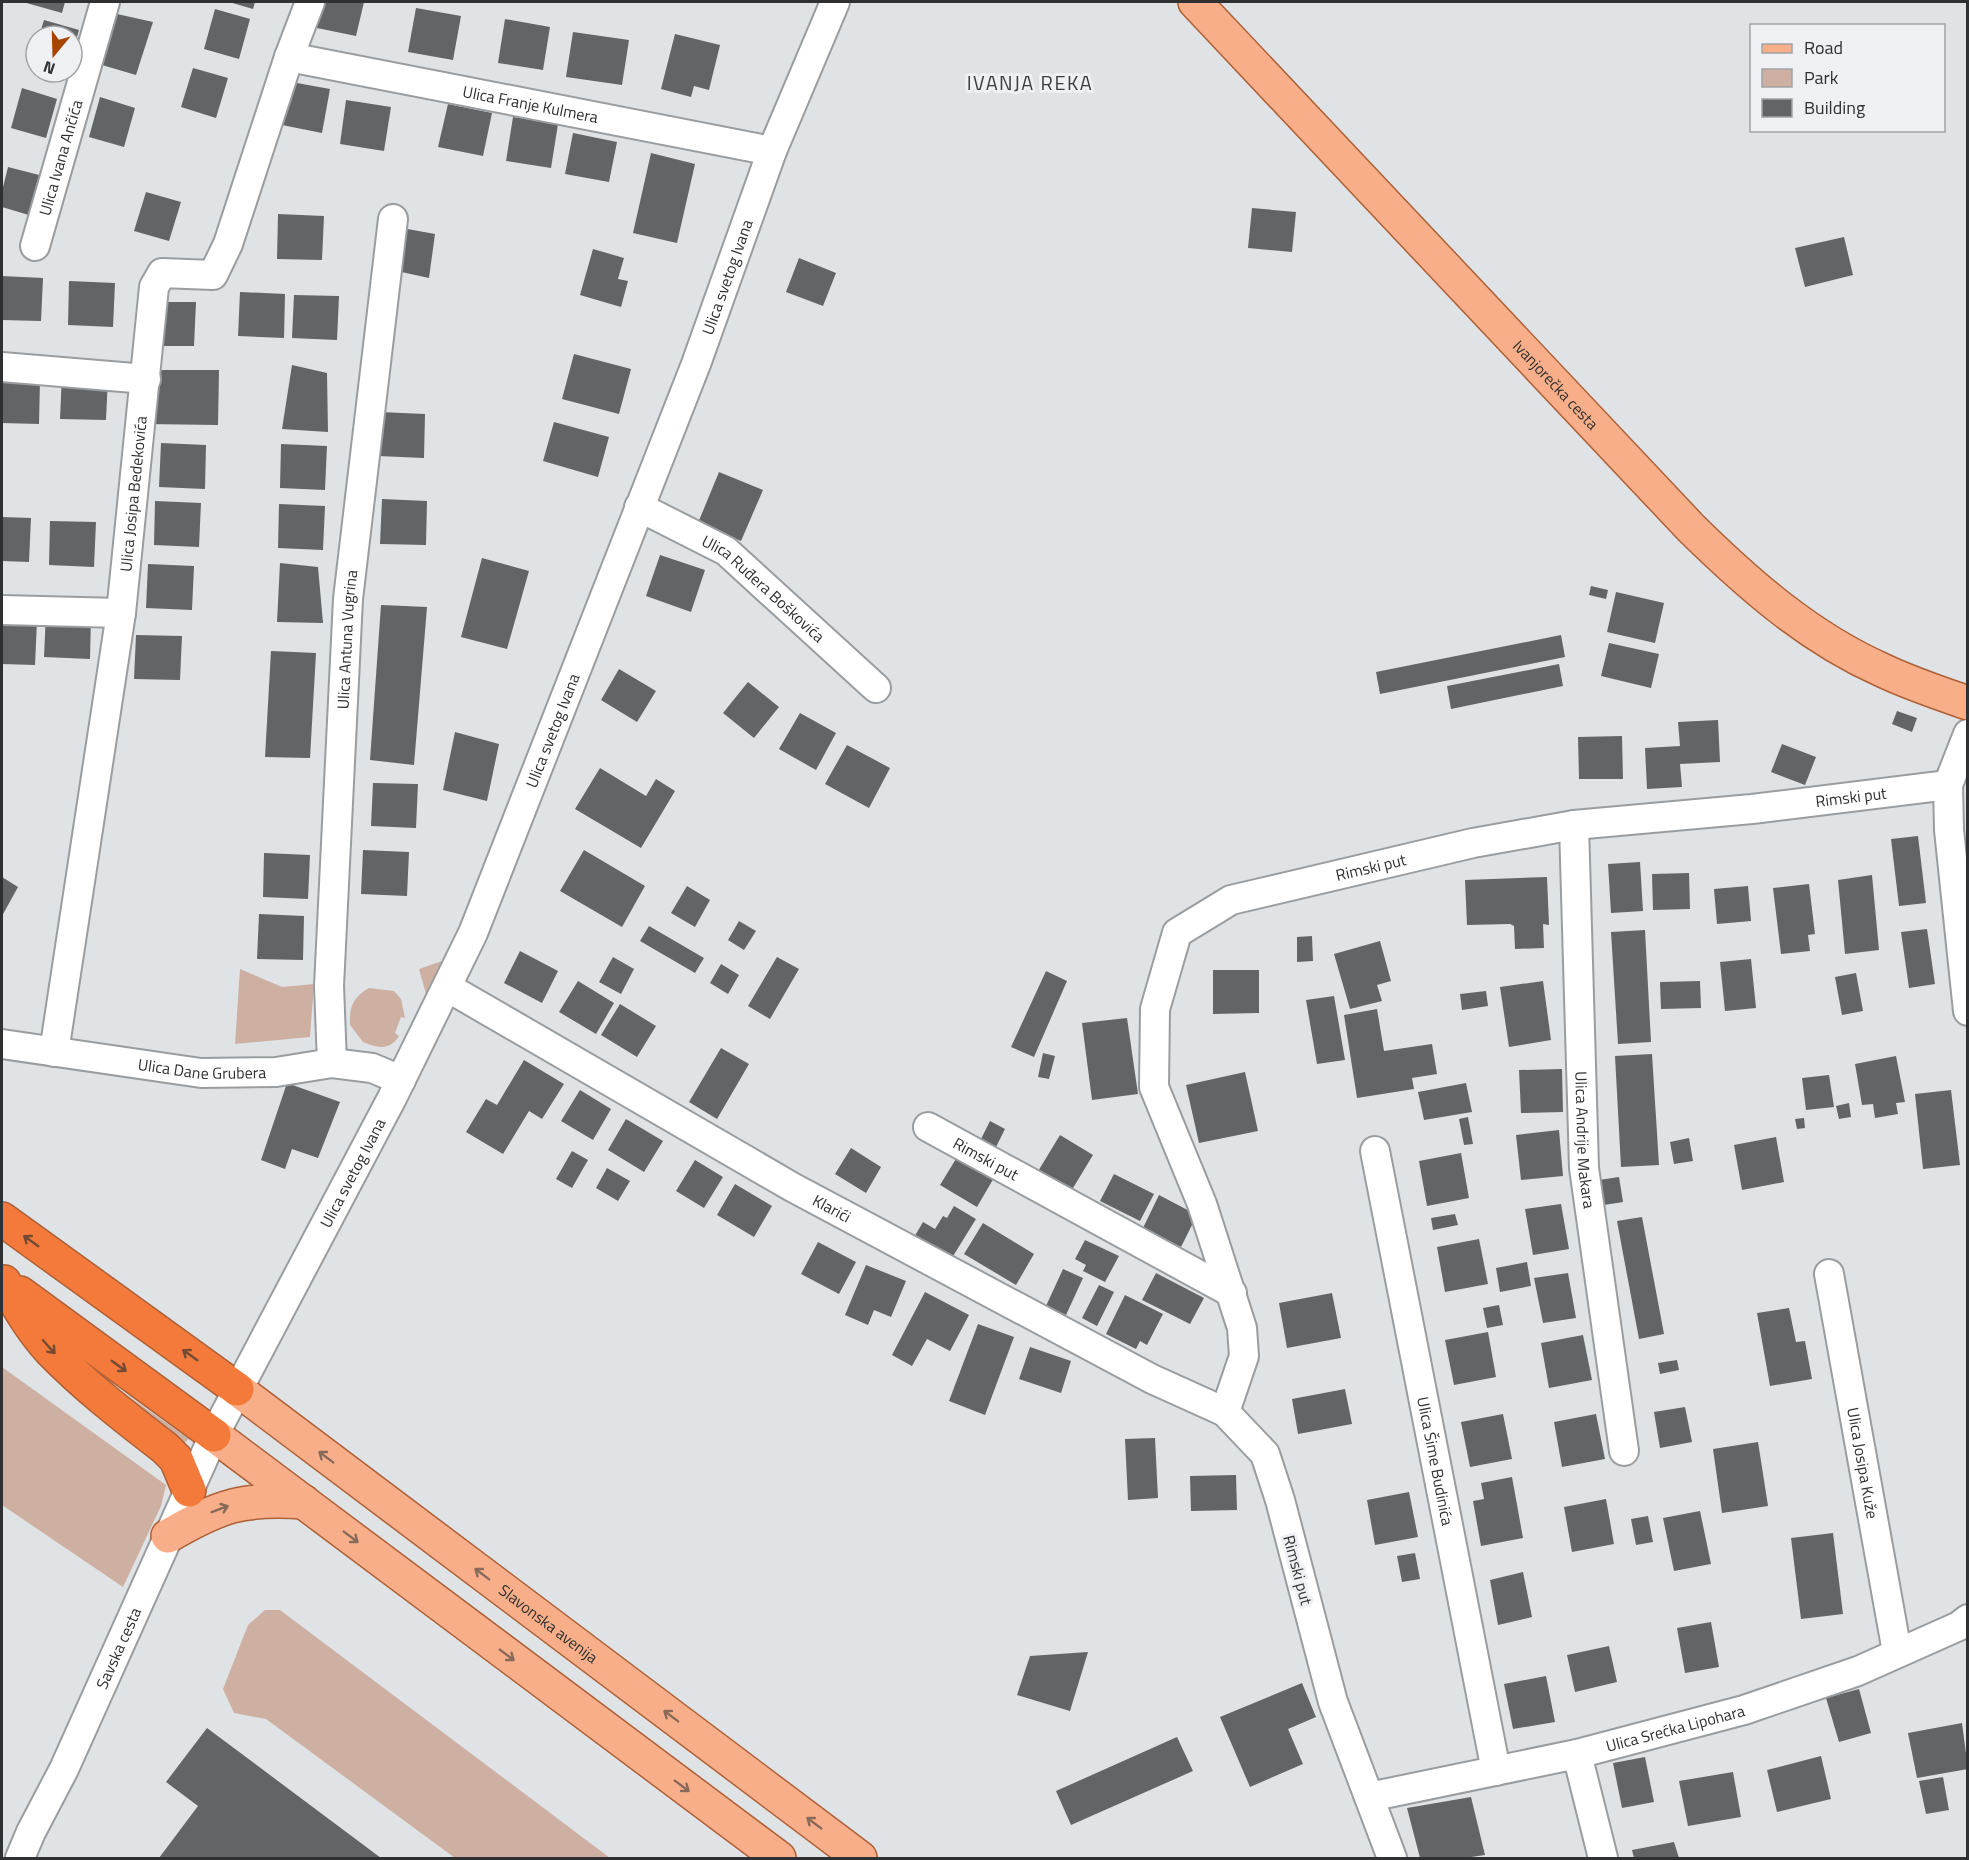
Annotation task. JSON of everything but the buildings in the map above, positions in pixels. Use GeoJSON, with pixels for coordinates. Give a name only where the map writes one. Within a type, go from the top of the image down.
{"type":"FeatureCollection","features":[{"type":"Feature","properties":{"kind":"highway"},"geometry":{"type":"LineString","coordinates":[[2,1219],[237,1389]]}},
{"type":"Feature","properties":{"kind":"highway"},"geometry":{"type":"LineString","coordinates":[[3,1281],[214,1435]]}},
{"type":"Feature","properties":{"kind":"highway"},"geometry":{"type":"LineString","coordinates":[[3,1281],[29,1324],[50,1350],[165,1448],[179,1465],[189,1490]]}},
{"type":"Feature","properties":{"kind":"main road","name":"Ivanjorečka cesta"},"geometry":{"type":"LineString","coordinates":[[1196,2],[1691,528],[1743,578],[1815,634],[1844,651],[1882,671],[1968,704]]}},
{"type":"Feature","properties":{"kind":"main road","name":"Slavonska avenija"},"geometry":{"type":"LineString","coordinates":[[237,1389],[861,1858]]}},
{"type":"Feature","properties":{"kind":"main road"},"geometry":{"type":"LineString","coordinates":[[214,1435],[778,1858]]}},
{"type":"Feature","properties":{"kind":"main road"},"geometry":{"type":"LineString","coordinates":[[168,1536],[222,1508],[244,1501],[265,1499],[304,1502]]}},
{"type":"Feature","properties":{"kind":"street","name":"Ulica Ivana Ančića"},"geometry":{"type":"LineString","coordinates":[[35,246],[105,2]]}},
{"type":"Feature","properties":{"kind":"street","name":"Ulica Josipa Bedekovića"},"geometry":{"type":"LineString","coordinates":[[54,1052],[121,613],[154,287],[162,273],[213,275],[228,244],[289,57],[310,2]]}},
{"type":"Feature","properties":{"kind":"street","name":"Ulica svetog Ivana"},"geometry":{"type":"LineString","coordinates":[[214,1435],[401,1080],[484,905],[696,364],[772,151],[835,2]]}},
{"type":"Feature","properties":{"kind":"street","name":"Ulica Franje Kulmera"},"geometry":{"type":"LineString","coordinates":[[289,57],[772,151]]}},
{"type":"Feature","properties":{"kind":"street","name":"Ulica Antuna Vugrina"},"geometry":{"type":"LineString","coordinates":[[332,1063],[329,986],[348,600],[393,219]]}},
{"type":"Feature","properties":{"kind":"street"},"geometry":{"type":"LineString","coordinates":[[2,367],[146,379]]}},
{"type":"Feature","properties":{"kind":"street","name":"Ulica Ruđera Boškovića"},"geometry":{"type":"LineString","coordinates":[[639,507],[726,551],[876,688]]}},
{"type":"Feature","properties":{"kind":"street"},"geometry":{"type":"LineString","coordinates":[[2,610],[121,613]]}},
{"type":"Feature","properties":{"kind":"street"},"geometry":{"type":"LineString","coordinates":[[1968,734],[1948,785],[1949,830],[1968,1011]]}},
{"type":"Feature","properties":{"kind":"street","name":"Rimski put"},"geometry":{"type":"LineString","coordinates":[[1392,1858],[1333,1702],[1280,1500],[1265,1454],[1225,1412],[1244,1356],[1242,1328],[1202,1204],[1154,1087],[1155,1009],[1177,933],[1231,900],[1473,843],[1574,825],[1752,809],[1948,785]]}},
{"type":"Feature","properties":{"kind":"street","name":"Ulica Andrije Makara"},"geometry":{"type":"LineString","coordinates":[[1574,825],[1584,1168],[1624,1451]]}},
{"type":"Feature","properties":{"kind":"street","name":"Klarići"},"geometry":{"type":"LineString","coordinates":[[447,987],[792,1187],[1152,1379],[1225,1412]]}},
{"type":"Feature","properties":{"kind":"street","name":"Ulica Dane Grubera"},"geometry":{"type":"LineString","coordinates":[[2,1044],[201,1073],[276,1072],[332,1063],[372,1068],[401,1080]]}},
{"type":"Feature","properties":{"kind":"street","name":"Rimski put"},"geometry":{"type":"LineString","coordinates":[[928,1126],[1232,1293]]}},
{"type":"Feature","properties":{"kind":"street","name":"Ulica Šime Budinića"},"geometry":{"type":"LineString","coordinates":[[1375,1151],[1496,1771]]}},
{"type":"Feature","properties":{"kind":"street","name":"Ulica Josipa Kuže"},"geometry":{"type":"LineString","coordinates":[[1829,1274],[1897,1652]]}},
{"type":"Feature","properties":{"kind":"street","name":"Savska cesta"},"geometry":{"type":"LineString","coordinates":[[20,1858],[64,1769],[214,1435]]}},
{"type":"Feature","properties":{"kind":"street","name":"Ulica Srećka Lipohara"},"geometry":{"type":"LineString","coordinates":[[1369,1797],[1577,1754],[1744,1710],[1858,1671],[1959,1626],[1968,1619]]}},
{"type":"Feature","properties":{"kind":"street"},"geometry":{"type":"LineString","coordinates":[[1577,1754],[1603,1858]]}},
{"type":"Feature","properties":{"kind":"green space"},"geometry":{"type":"Polygon","coordinates":[[[442,961],[426,994],[419,969],[442,961]]]}},
{"type":"Feature","properties":{"kind":"green space"},"geometry":{"type":"Polygon","coordinates":[[[240,969],[282,987],[314,984],[310,1037],[235,1044],[240,969]]]}},
{"type":"Feature","properties":{"kind":"green space"},"geometry":{"type":"Polygon","coordinates":[[[369,988],[394,991],[401,999],[405,1018],[401,1017],[395,1033],[399,1036],[387,1046],[378,1047],[363,1042],[350,1025],[353,1003],[369,988]]]}},
{"type":"Feature","properties":{"kind":"green space"},"geometry":{"type":"Polygon","coordinates":[[[69,1354],[189,1439],[179,1447],[69,1354]]]}},
{"type":"Feature","properties":{"kind":"green space"},"geometry":{"type":"Polygon","coordinates":[[[2,1367],[166,1485],[161,1506],[123,1587],[2,1505],[2,1367]]]}},
{"type":"Feature","properties":{"kind":"green space"},"geometry":{"type":"Polygon","coordinates":[[[265,1610],[280,1610],[610,1858],[455,1858],[266,1719],[234,1713],[223,1689],[248,1625],[265,1610]]]}},
{"type":"Feature","properties":{"kind":"district","name":"IVANJA REKA"},"geometry":{"type":"Point","coordinates":[1030,82]}}]}
